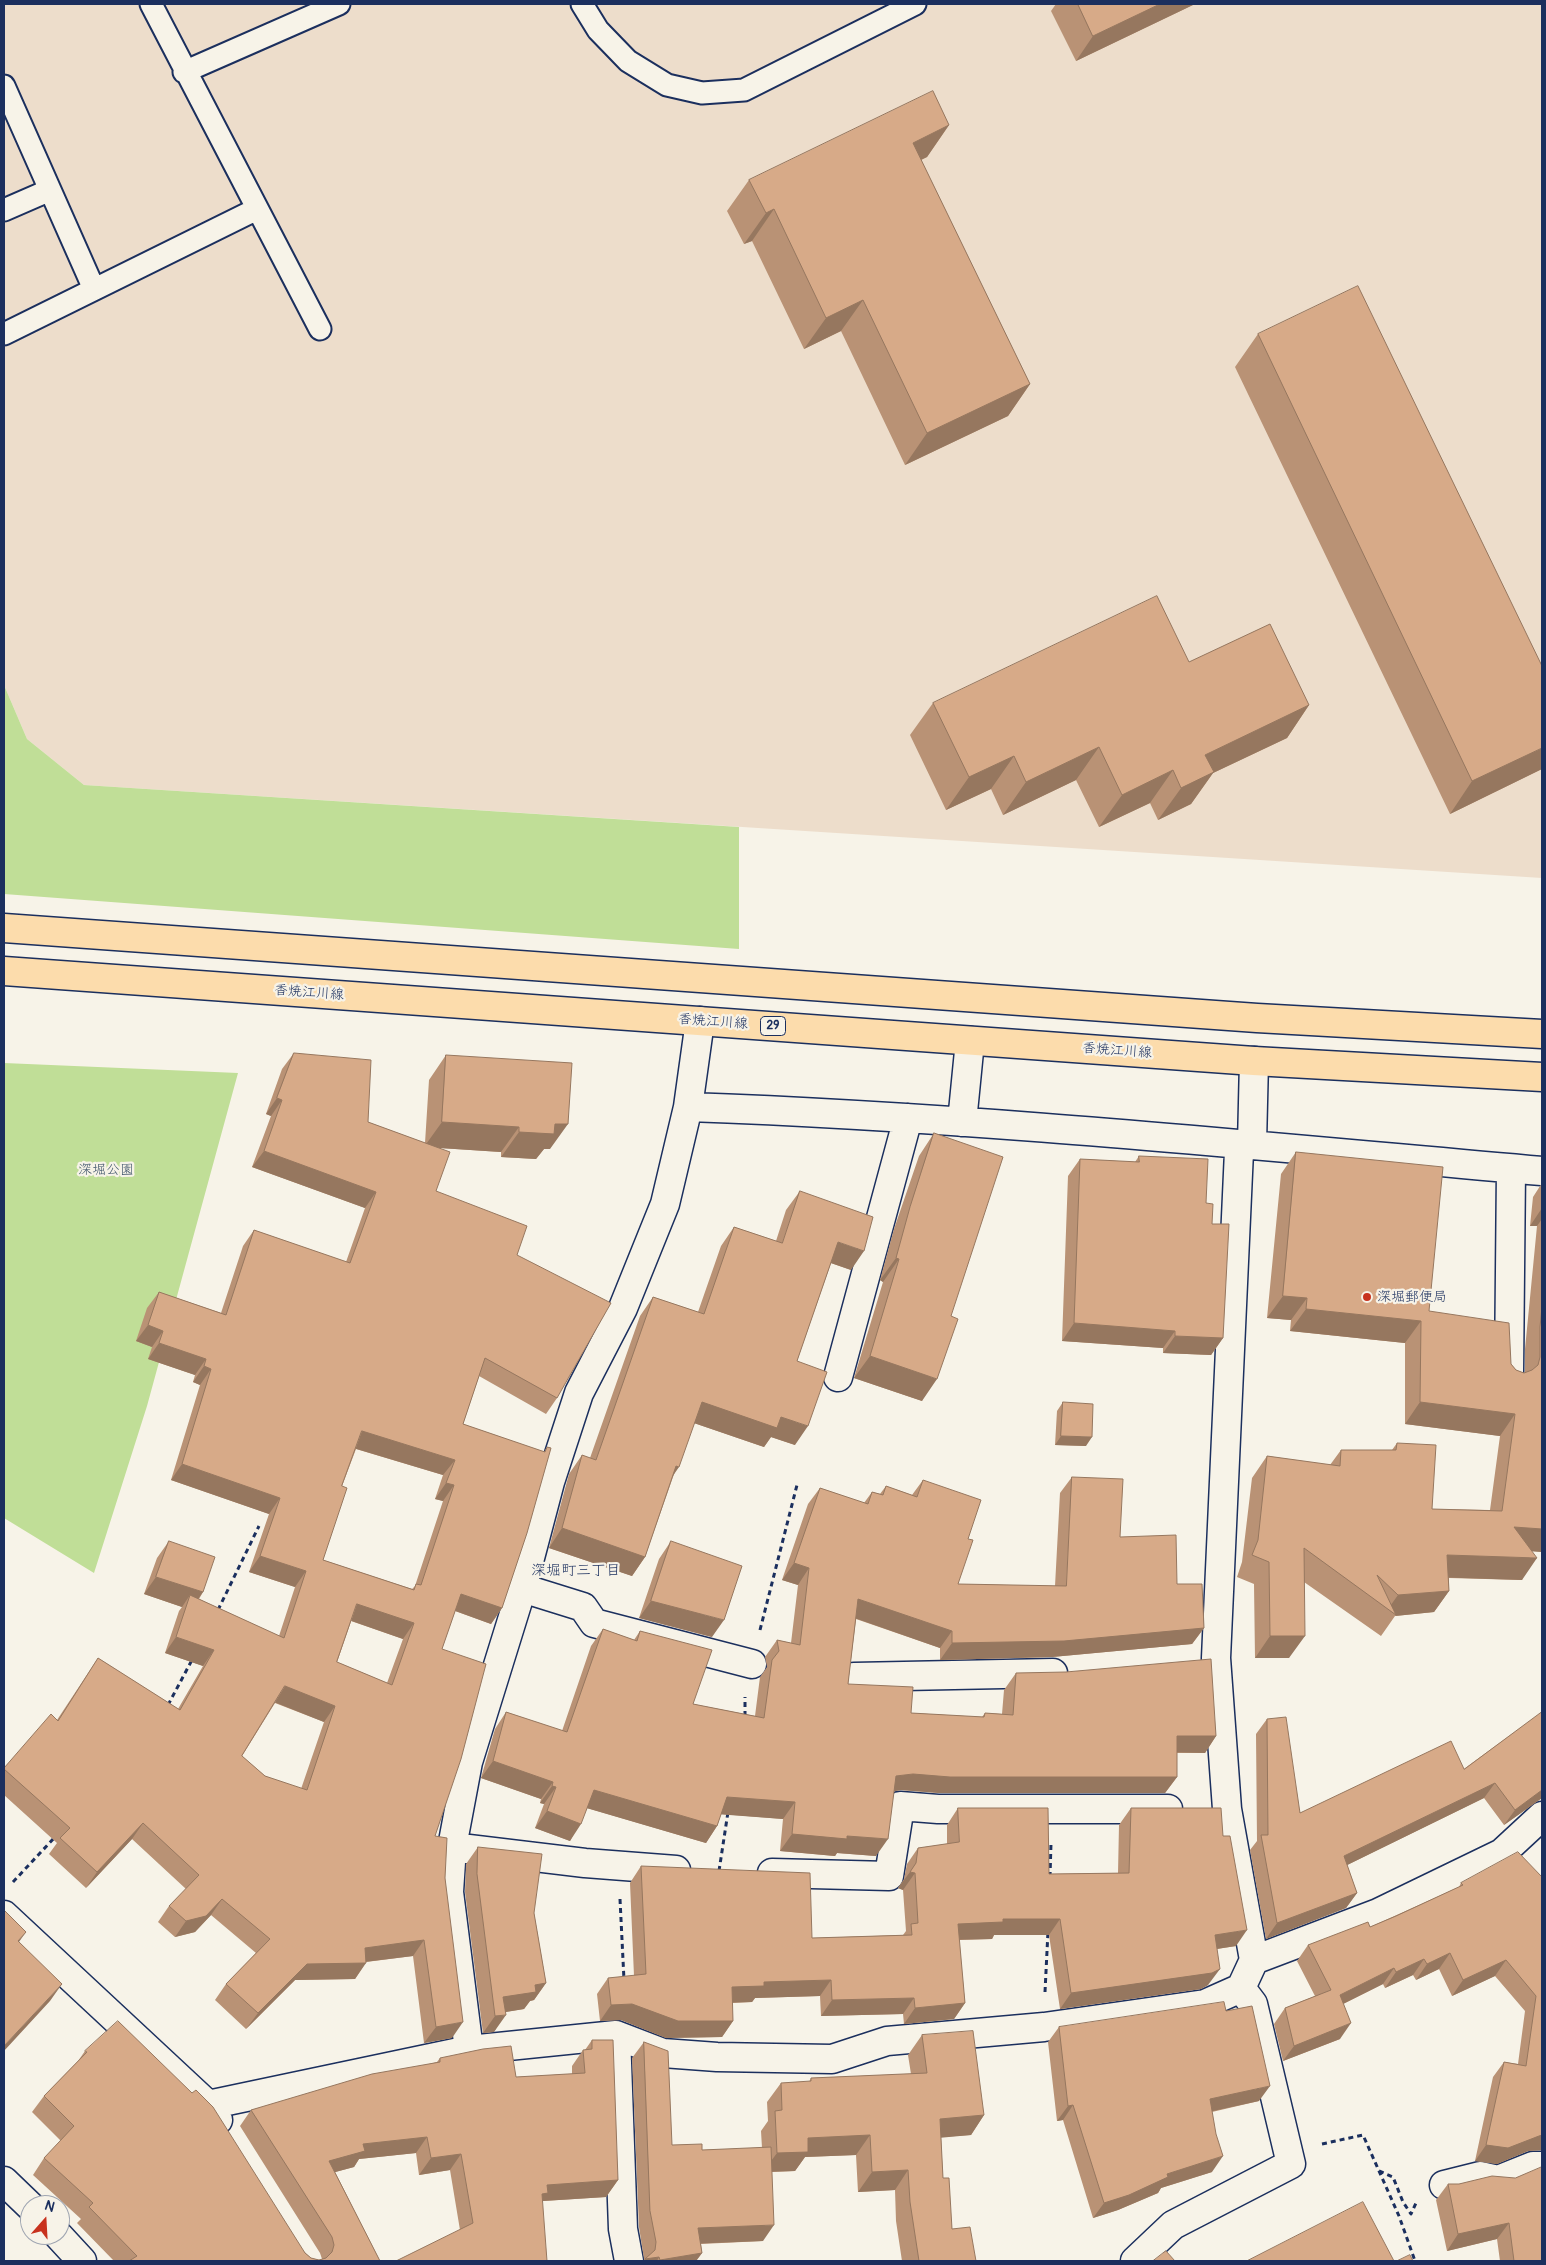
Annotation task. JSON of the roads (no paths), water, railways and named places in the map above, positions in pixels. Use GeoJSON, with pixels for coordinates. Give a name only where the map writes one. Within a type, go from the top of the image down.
{"type":"FeatureCollection","features":[{"type":"Feature","properties":{"kind":"main road"},"geometry":{"type":"LineString","coordinates":[[4,928],[1257,1018],[1542,1034]]}},
{"type":"Feature","properties":{"kind":"main road","name":"香焼江川線"},"geometry":{"type":"LineString","coordinates":[[4,971],[970,1040],[1253,1072],[1542,1077]]}},
{"type":"Feature","properties":{"kind":"street"},"geometry":{"type":"LineString","coordinates":[[469,2050],[448,1892],[452,1847],[468,1762],[522,1588],[550,1482],[579,1393],[623,1308],[665,1204],[688,1108],[700,1021]]}},
{"type":"Feature","properties":{"kind":"street"},"geometry":{"type":"LineString","coordinates":[[962,1122],[970,1040]]}},
{"type":"Feature","properties":{"kind":"street"},"geometry":{"type":"LineString","coordinates":[[1252,1144],[1253,1072]]}},
{"type":"Feature","properties":{"kind":"street"},"geometry":{"type":"LineString","coordinates":[[688,1108],[827,1112],[1252,1144],[1542,1171]]}},
{"type":"Feature","properties":{"kind":"street"},"geometry":{"type":"LineString","coordinates":[[838,1377],[908,1118]]}},
{"type":"Feature","properties":{"kind":"street"},"geometry":{"type":"LineString","coordinates":[[208,2105],[469,2050],[616,2036],[663,2053],[717,2057],[832,2059],[886,2041],[1044,2027],[1205,2004],[1241,1988],[1254,1960],[1227,1809],[1216,1658],[1239,1150],[1252,1144]]}},
{"type":"Feature","properties":{"kind":"street"},"geometry":{"type":"LineString","coordinates":[[1509,1380],[1511,1168]]}},
{"type":"Feature","properties":{"kind":"street"},"geometry":{"type":"LineString","coordinates":[[522,1588],[583,1607],[594,1623],[752,1664]]}},
{"type":"Feature","properties":{"kind":"street"},"geometry":{"type":"LineString","coordinates":[[1187,1661],[1216,1658]]}},
{"type":"Feature","properties":{"kind":"street"},"geometry":{"type":"LineString","coordinates":[[854,1677],[1053,1673],[1082,1670]]}},
{"type":"Feature","properties":{"kind":"street"},"geometry":{"type":"LineString","coordinates":[[752,1872],[890,1876],[900,1806],[938,1809],[1227,1809]]}},
{"type":"Feature","properties":{"kind":"street"},"geometry":{"type":"LineString","coordinates":[[1254,1960],[1378,1913],[1502,1853],[1542,1816]]}},
{"type":"Feature","properties":{"kind":"street"},"geometry":{"type":"LineString","coordinates":[[452,1847],[618,1866],[700,1870]]}},
{"type":"Feature","properties":{"kind":"street"},"geometry":{"type":"LineString","coordinates":[[4,1915],[208,2105],[229,2138]]}},
{"type":"Feature","properties":{"kind":"street"},"geometry":{"type":"LineString","coordinates":[[1135,2261],[1173,2225],[1291,2164],[1253,2004],[1241,1988]]}},
{"type":"Feature","properties":{"kind":"street"},"geometry":{"type":"LineString","coordinates":[[616,2036],[623,2228],[629,2261]]}},
{"type":"Feature","properties":{"kind":"street"},"geometry":{"type":"LineString","coordinates":[[1444,2185],[1480,2176],[1498,2180],[1533,2166],[1542,2166]]}},
{"type":"Feature","properties":{"kind":"street"},"geometry":{"type":"LineString","coordinates":[[4,2181],[20,2196]]}},
{"type":"Feature","properties":{"kind":"street"},"geometry":{"type":"LineString","coordinates":[[67,2245],[82,2261]]}},
{"type":"Feature","properties":{"kind":"lane"},"geometry":{"type":"LineString","coordinates":[[151,4],[184,72],[320,329]]}},
{"type":"Feature","properties":{"kind":"lane"},"geometry":{"type":"LineString","coordinates":[[184,72],[339,4]]}},
{"type":"Feature","properties":{"kind":"lane"},"geometry":{"type":"LineString","coordinates":[[582,4],[598,30],[628,61],[667,85],[702,93],[744,90],[915,4]]}},
{"type":"Feature","properties":{"kind":"lane"},"geometry":{"type":"LineString","coordinates":[[4,86],[94,289]]}},
{"type":"Feature","properties":{"kind":"lane"},"geometry":{"type":"LineString","coordinates":[[4,210],[50,190]]}},
{"type":"Feature","properties":{"kind":"lane"},"geometry":{"type":"LineString","coordinates":[[4,334],[257,209]]}},
{"type":"Feature","properties":{"kind":"place","name":"深堀郵便局"},"geometry":{"type":"Point","coordinates":[1367,1297]}},
{"type":"Feature","properties":{"kind":"district","name":"深堀町三丁目"},"geometry":{"type":"Point","coordinates":[576,1571]}},
{"type":"Feature","properties":{"kind":"park label","name":"深堀公園"},"geometry":{"type":"Point","coordinates":[106,1170]}}]}
